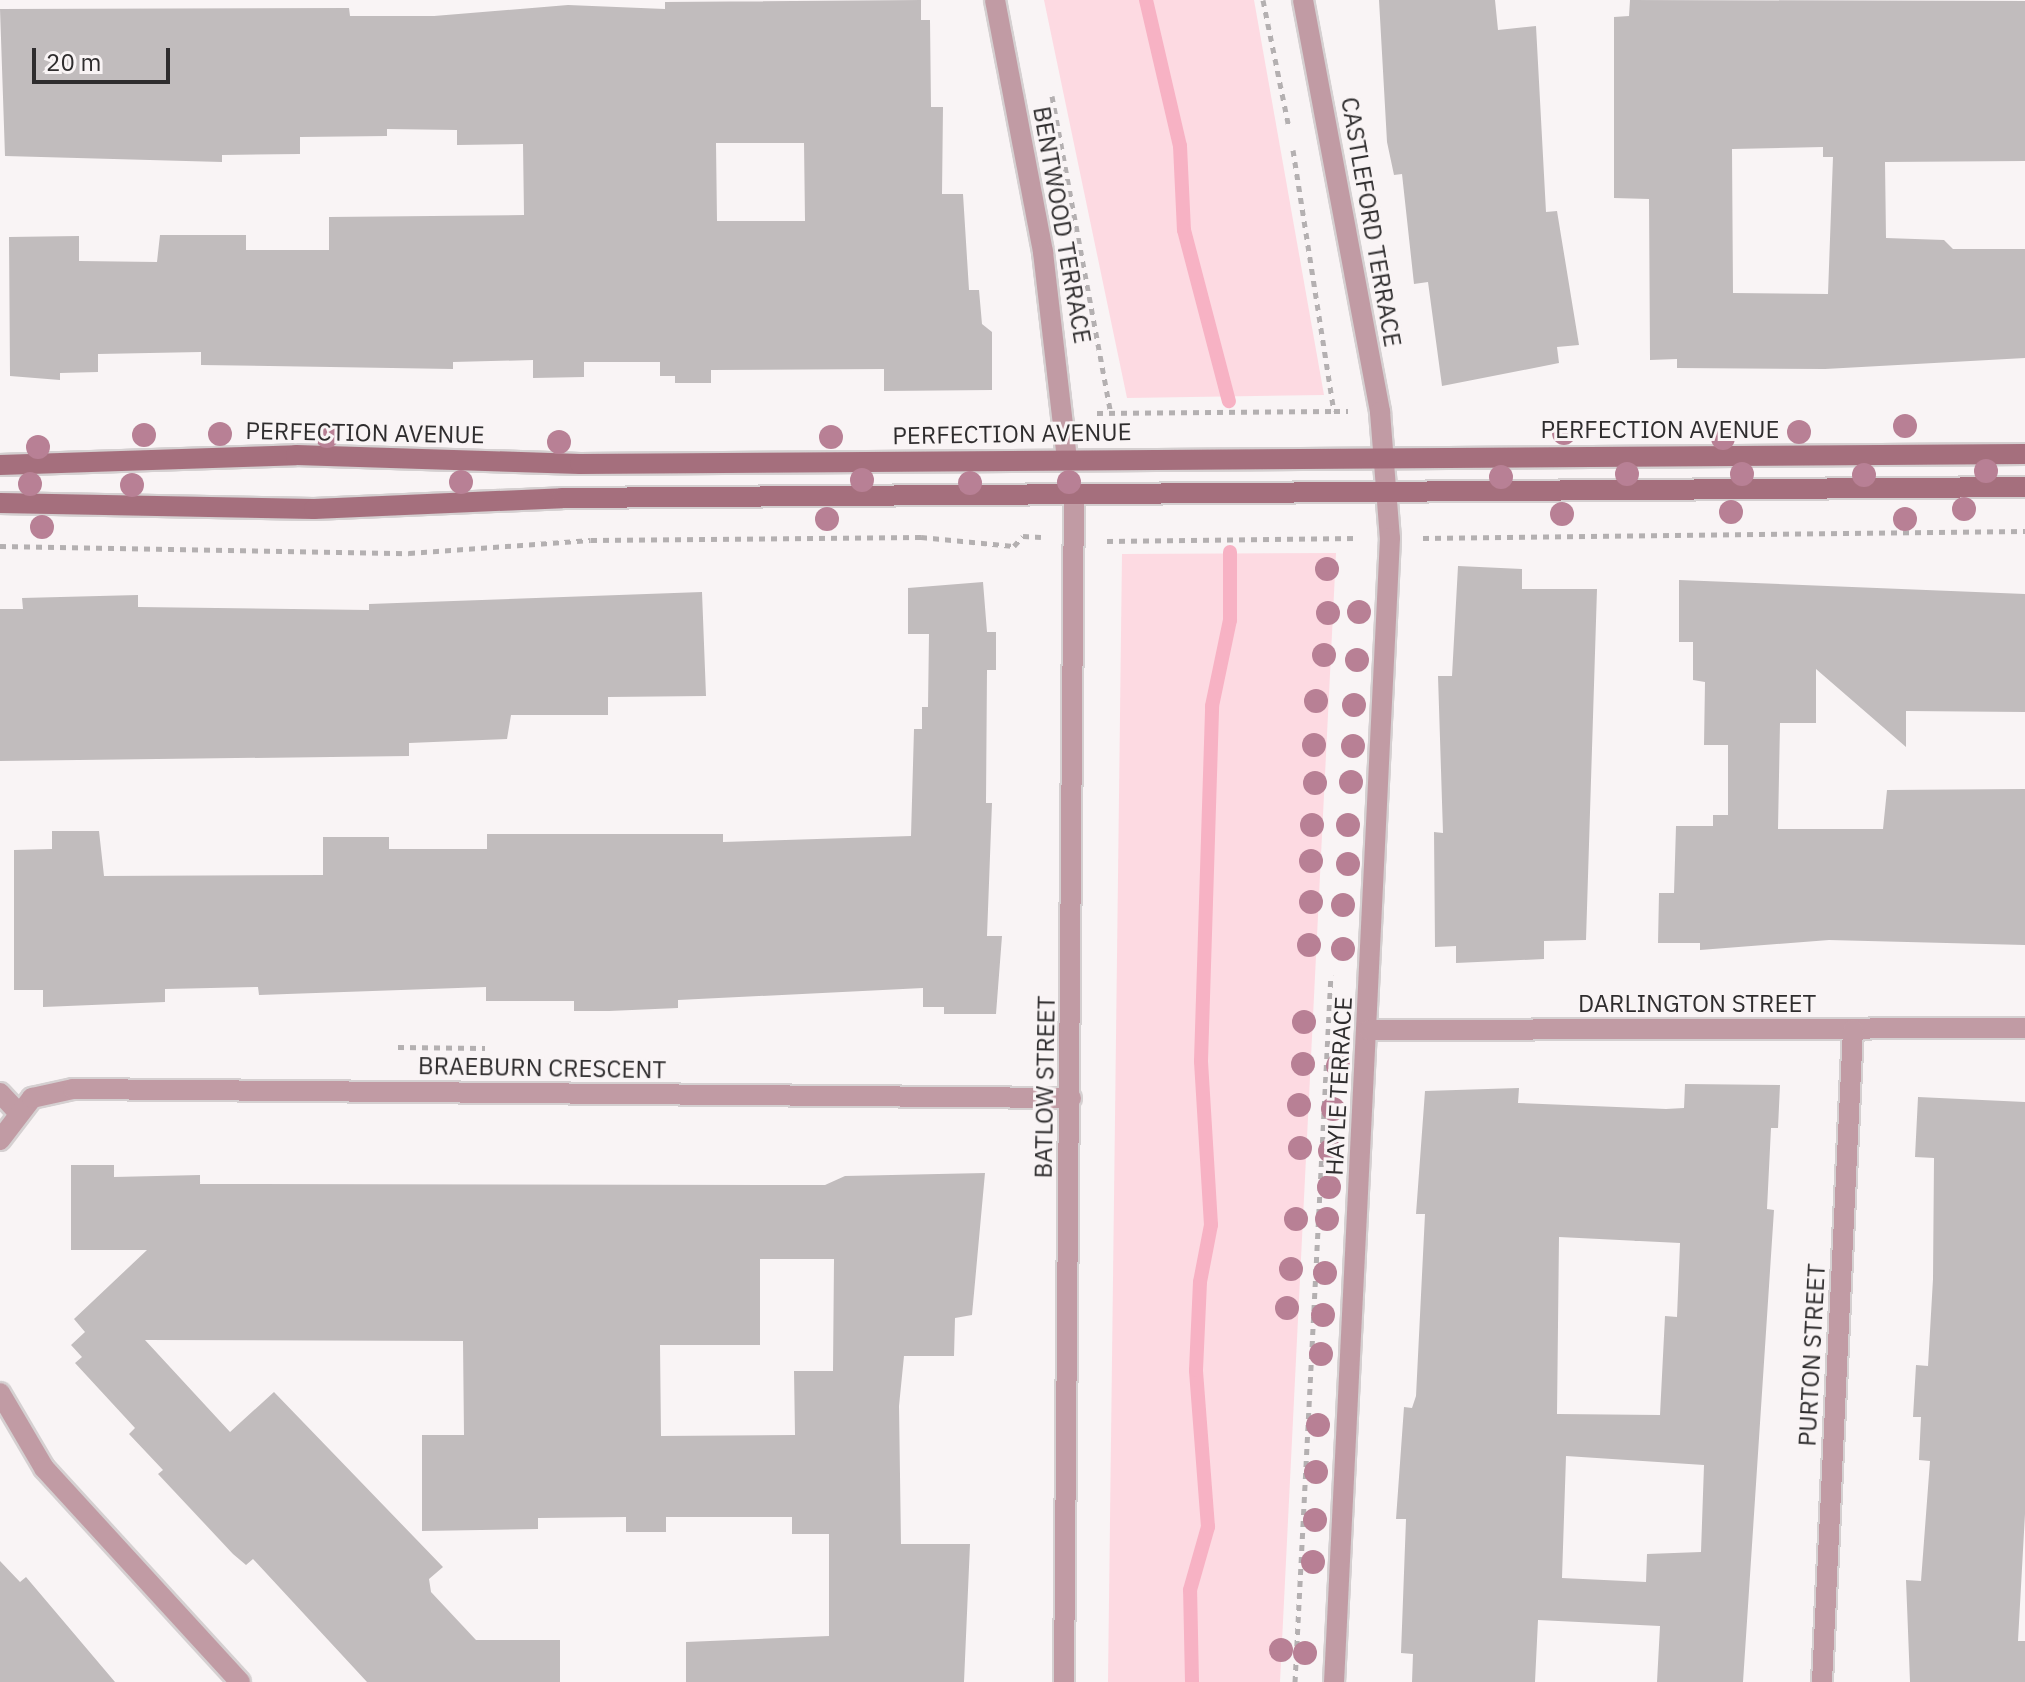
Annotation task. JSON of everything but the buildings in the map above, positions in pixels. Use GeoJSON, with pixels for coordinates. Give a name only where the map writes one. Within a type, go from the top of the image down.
{"type":"FeatureCollection","features":[{"type":"Feature","properties":{"kind":"street","name":"BENTWOOD TERRACE"},"geometry":{"type":"LineString","coordinates":[[995,0],[1045,267],[1067,459]]}},
{"type":"Feature","properties":{"kind":"street","name":"CASTLEFORD TERRACE"},"geometry":{"type":"LineString","coordinates":[[1303,0],[1384,455],[1388,493]]}},
{"type":"Feature","properties":{"kind":"street","name":"PERFECTION AVENUE"},"geometry":{"type":"LineString","coordinates":[[0,465],[296,455],[580,464],[1384,455],[2025,454]]}},
{"type":"Feature","properties":{"kind":"street"},"geometry":{"type":"LineString","coordinates":[[0,503],[314,509],[562,498],[2025,487]]}},
{"type":"Feature","properties":{"kind":"street","name":"BATLOW STREET"},"geometry":{"type":"LineString","coordinates":[[1064,1682],[1074,493]]}},
{"type":"Feature","properties":{"kind":"street","name":"HAYLE TERRACE"},"geometry":{"type":"LineString","coordinates":[[1334,1682],[1369,1030],[1388,493]]}},
{"type":"Feature","properties":{"kind":"street","name":"DARLINGTON STREET"},"geometry":{"type":"LineString","coordinates":[[1369,1030],[2025,1028]]}},
{"type":"Feature","properties":{"kind":"street","name":"PURTON STREET"},"geometry":{"type":"LineString","coordinates":[[1822,1682],[1853,1030]]}},
{"type":"Feature","properties":{"kind":"street","name":"BRAEBURN CRESCENT"},"geometry":{"type":"LineString","coordinates":[[17,1111],[49,1092],[73,1089],[1071,1098]]}},
{"type":"Feature","properties":{"kind":"street"},"geometry":{"type":"LineString","coordinates":[[0,1093],[17,1111],[0,1140]]}},
{"type":"Feature","properties":{"kind":"street"},"geometry":{"type":"LineString","coordinates":[[0,1393],[44,1468],[240,1682]]}},
{"type":"Feature","properties":{"kind":"path"},"geometry":{"type":"LineString","coordinates":[[1263,0],[1334,411]]}},
{"type":"Feature","properties":{"kind":"path"},"geometry":{"type":"LineString","coordinates":[[1097,413],[1350,411]]}},
{"type":"Feature","properties":{"kind":"path"},"geometry":{"type":"LineString","coordinates":[[1415,536],[2025,531]]}},
{"type":"Feature","properties":{"kind":"path"},"geometry":{"type":"LineString","coordinates":[[0,546],[409,553],[591,540],[921,537],[1014,546],[1023,536]]}},
{"type":"Feature","properties":{"kind":"path"},"geometry":{"type":"LineString","coordinates":[[1352,554],[1353,538]]}},
{"type":"Feature","properties":{"kind":"path"},"geometry":{"type":"LineString","coordinates":[[1114,541],[1367,538]]}},
{"type":"Feature","properties":{"kind":"path"},"geometry":{"type":"LineString","coordinates":[[1295,1682],[1331,967]]}},
{"type":"Feature","properties":{"kind":"path"},"geometry":{"type":"LineString","coordinates":[[398,1047],[485,1048]]}},
{"type":"Feature","properties":{"kind":"shaded area"},"geometry":{"type":"Polygon","coordinates":[[[1044,0],[1254,0],[1324,395],[1127,398],[1044,0]]]}},
{"type":"Feature","properties":{"kind":"shaded area"},"geometry":{"type":"Polygon","coordinates":[[[1336,553],[1280,1682],[1108,1682],[1122,554],[1336,553]]]}},
{"type":"Feature","properties":{"kind":"waterway"},"geometry":{"type":"LineString","coordinates":[[1146,0],[1180,146],[1184,230],[1229,401]]}},
{"type":"Feature","properties":{"kind":"waterway"},"geometry":{"type":"LineString","coordinates":[[1192,1682],[1190,1590],[1208,1527],[1196,1370],[1200,1282],[1211,1225],[1201,1061],[1212,706],[1230,620],[1230,552]]}}]}
